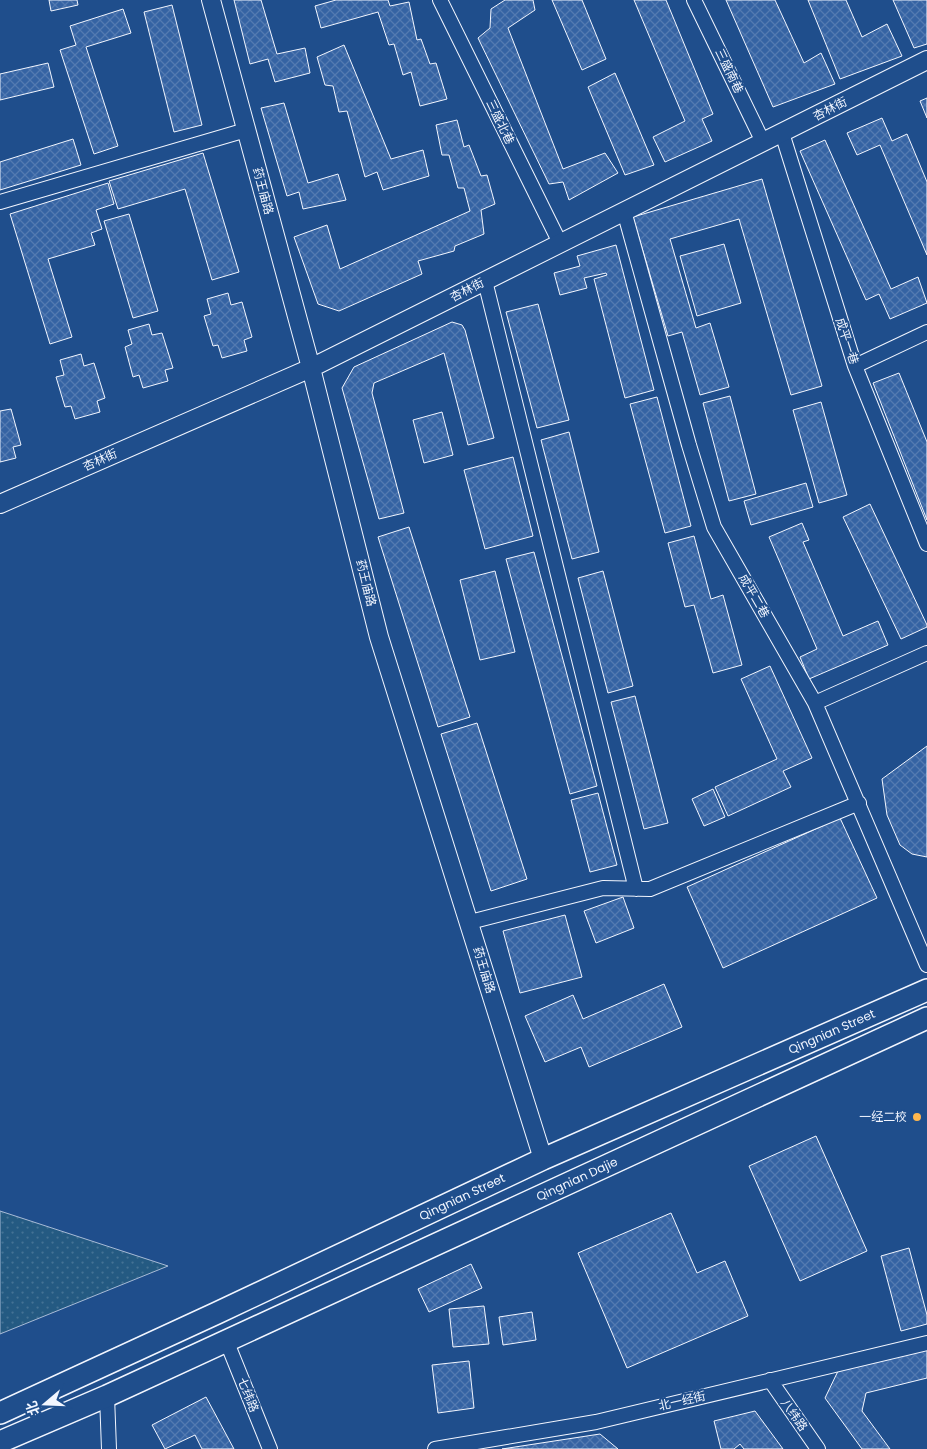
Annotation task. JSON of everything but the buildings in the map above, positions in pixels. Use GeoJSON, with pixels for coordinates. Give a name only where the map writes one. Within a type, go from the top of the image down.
{"type":"FeatureCollection","features":[{"type":"Feature","properties":{"kind":"main road","name":"Qingnian Street"},"geometry":{"type":"LineString","coordinates":[[0,1413],[217,1313],[543,1158],[927,990]]}},
{"type":"Feature","properties":{"kind":"main road","name":"Qingnian Dajie"},"geometry":{"type":"LineString","coordinates":[[226,1340],[927,1018]]}},
{"type":"Feature","properties":{"kind":"main road"},"geometry":{"type":"LineString","coordinates":[[0,1442],[107,1396],[226,1340]]}},
{"type":"Feature","properties":{"kind":"street","name":"药王庙路"},"geometry":{"type":"LineString","coordinates":[[211,0],[311,368],[379,636],[543,1158]]}},
{"type":"Feature","properties":{"kind":"street","name":"三盛北巷"},"geometry":{"type":"LineString","coordinates":[[440,0],[560,243]]}},
{"type":"Feature","properties":{"kind":"street","name":"三盛南巷"},"geometry":{"type":"LineString","coordinates":[[694,0],[763,142]]}},
{"type":"Feature","properties":{"kind":"street","name":"杏林街"},"geometry":{"type":"LineString","coordinates":[[0,504],[311,368],[927,60]]}},
{"type":"Feature","properties":{"kind":"street"},"geometry":{"type":"LineString","coordinates":[[0,202],[246,130]]}},
{"type":"Feature","properties":{"kind":"street","name":"成平一巷"},"geometry":{"type":"LineString","coordinates":[[782,133],[855,366],[927,544]]}},
{"type":"Feature","properties":{"kind":"street","name":"成平二巷"},"geometry":{"type":"LineString","coordinates":[[624,211],[689,445],[714,527],[814,702],[927,965]]}},
{"type":"Feature","properties":{"kind":"street"},"geometry":{"type":"LineString","coordinates":[[485,281],[636,889]]}},
{"type":"Feature","properties":{"kind":"street"},"geometry":{"type":"LineString","coordinates":[[855,366],[927,332]]}},
{"type":"Feature","properties":{"kind":"street"},"geometry":{"type":"LineString","coordinates":[[814,702],[927,652]]}},
{"type":"Feature","properties":{"kind":"street"},"geometry":{"type":"LineString","coordinates":[[470,922],[603,888],[650,890],[859,803]]}},
{"type":"Feature","properties":{"kind":"street","name":"七纬路"},"geometry":{"type":"LineString","coordinates":[[226,1340],[270,1449]]}},
{"type":"Feature","properties":{"kind":"street","name":"北一经街"},"geometry":{"type":"LineString","coordinates":[[435,1449],[596,1422],[927,1343]]}},
{"type":"Feature","properties":{"kind":"street","name":"八纬路"},"geometry":{"type":"LineString","coordinates":[[770,1380],[818,1449]]}},
{"type":"Feature","properties":{"kind":"street"},"geometry":{"type":"LineString","coordinates":[[107,1396],[109,1449]]}},
{"type":"Feature","properties":{"kind":"shaded area"},"geometry":{"type":"Polygon","coordinates":[[[0,1211],[168,1266],[0,1334],[0,1211]]]}},
{"type":"Feature","properties":{"kind":"place","name":"一经二校"},"geometry":{"type":"Point","coordinates":[917,1117]}}]}
